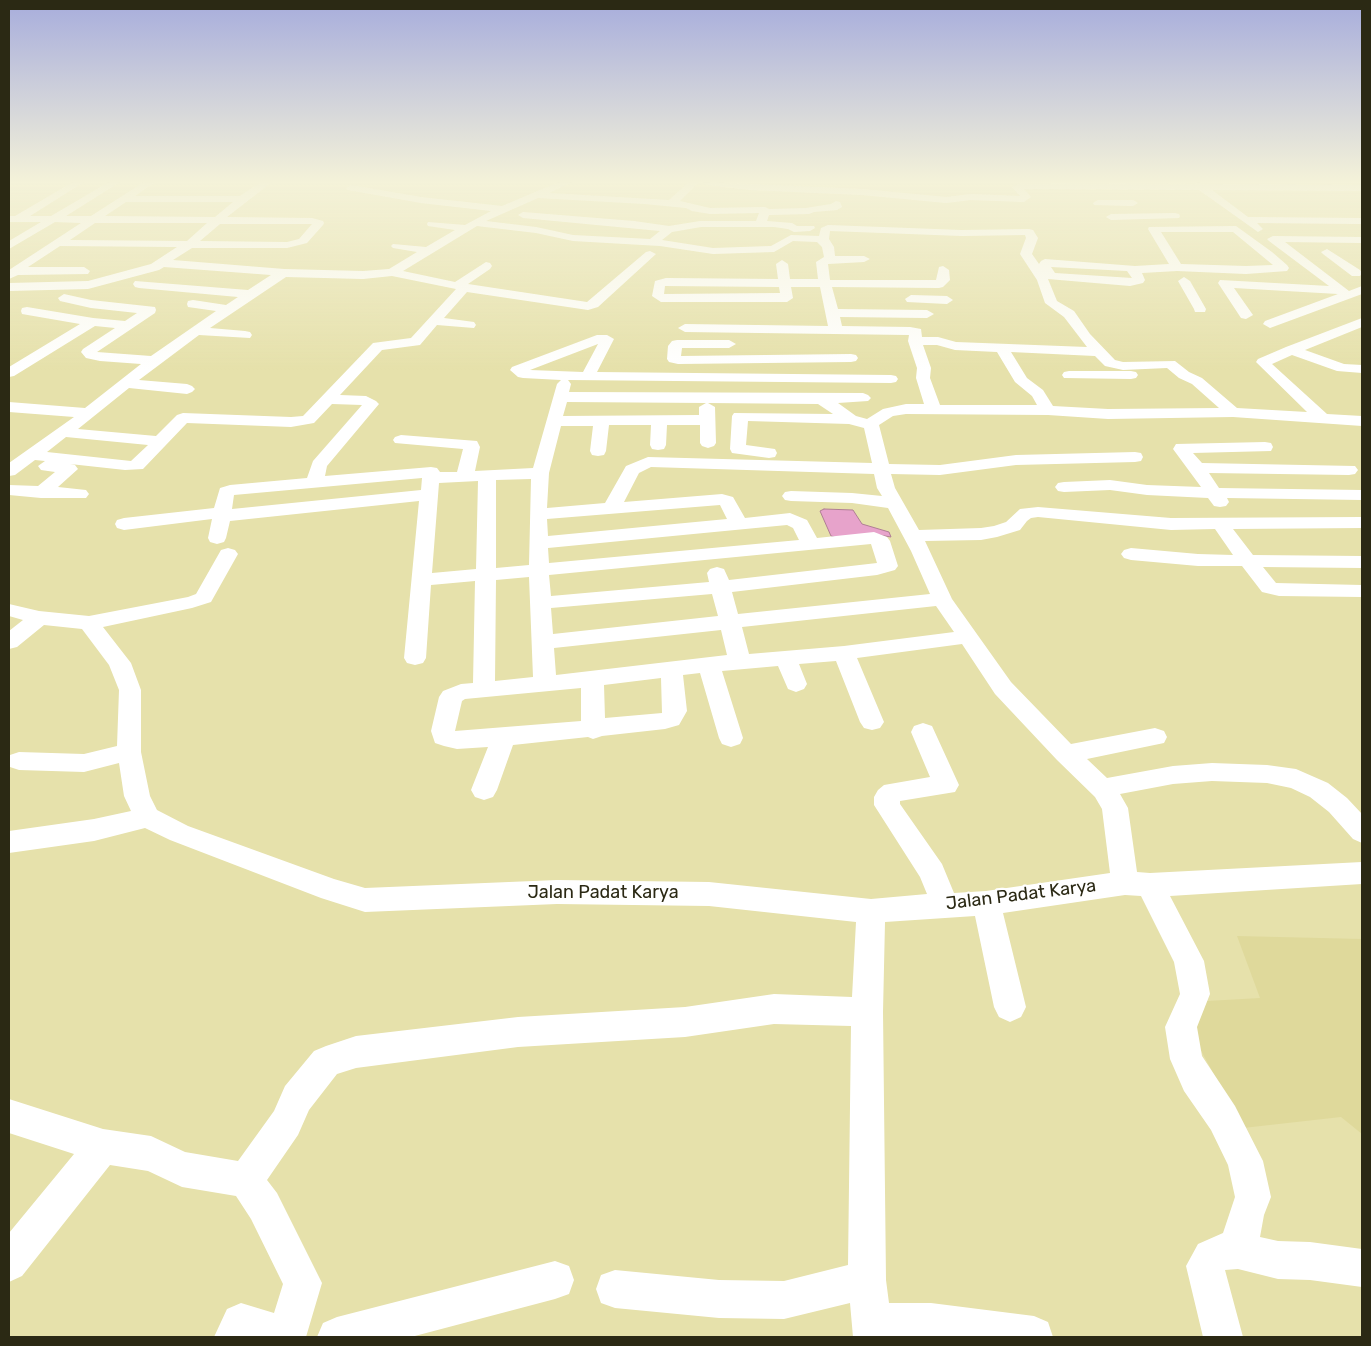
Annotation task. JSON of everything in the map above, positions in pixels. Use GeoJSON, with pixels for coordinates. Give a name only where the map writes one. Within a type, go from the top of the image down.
{"type":"FeatureCollection","features":[{"type":"Feature","properties":{"kind":"street"},"geometry":{"type":"LineString","coordinates":[[12,273],[54,245]]}},
{"type":"Feature","properties":{"kind":"street"},"geometry":{"type":"LineString","coordinates":[[9,287],[88,285],[145,271],[163,263],[189,245]]}},
{"type":"Feature","properties":{"kind":"street"},"geometry":{"type":"LineString","coordinates":[[258,245],[273,245]]}},
{"type":"Feature","properties":{"kind":"street"},"geometry":{"type":"LineString","coordinates":[[116,256],[252,252],[273,245]]}},
{"type":"Feature","properties":{"kind":"street"},"geometry":{"type":"LineString","coordinates":[[427,245],[435,248]]}},
{"type":"Feature","properties":{"kind":"street"},"geometry":{"type":"LineString","coordinates":[[392,272],[440,245]]}},
{"type":"Feature","properties":{"kind":"street"},"geometry":{"type":"LineString","coordinates":[[626,245],[713,251],[777,248],[780,245]]}},
{"type":"Feature","properties":{"kind":"street"},"geometry":{"type":"LineString","coordinates":[[593,304],[654,245]]}},
{"type":"Feature","properties":{"kind":"street"},"geometry":{"type":"LineString","coordinates":[[742,251],[743,245]]}},
{"type":"Feature","properties":{"kind":"street"},"geometry":{"type":"LineString","coordinates":[[825,245],[822,270],[836,330]]}},
{"type":"Feature","properties":{"kind":"street"},"geometry":{"type":"LineString","coordinates":[[822,270],[866,265],[834,245]]}},
{"type":"Feature","properties":{"kind":"street"},"geometry":{"type":"LineString","coordinates":[[848,245],[858,247]]}},
{"type":"Feature","properties":{"kind":"street"},"geometry":{"type":"LineString","coordinates":[[1029,245],[1026,254],[1043,280],[1051,303],[1068,314],[1085,337],[1110,363],[1116,365],[1170,364],[1184,375],[1197,381],[1233,412]]}},
{"type":"Feature","properties":{"kind":"street"},"geometry":{"type":"LineString","coordinates":[[1168,245],[1169,256],[1177,267]]}},
{"type":"Feature","properties":{"kind":"street"},"geometry":{"type":"LineString","coordinates":[[1246,270],[1283,268],[1256,245]]}},
{"type":"Feature","properties":{"kind":"street"},"geometry":{"type":"LineString","coordinates":[[1279,245],[1352,292]]}},
{"type":"Feature","properties":{"kind":"street"},"geometry":{"type":"LineString","coordinates":[[397,246],[435,248]]}},
{"type":"Feature","properties":{"kind":"street"},"geometry":{"type":"LineString","coordinates":[[1289,252],[1317,252],[1360,270]]}},
{"type":"Feature","properties":{"kind":"street"},"geometry":{"type":"LineString","coordinates":[[38,256],[57,256]]}},
{"type":"Feature","properties":{"kind":"street"},"geometry":{"type":"LineString","coordinates":[[1169,256],[1197,256]]}},
{"type":"Feature","properties":{"kind":"street"},"geometry":{"type":"LineString","coordinates":[[1252,256],[1270,256]]}},
{"type":"Feature","properties":{"kind":"street"},"geometry":{"type":"LineString","coordinates":[[163,263],[284,272],[363,275],[392,272],[461,287],[581,306],[613,304]]}},
{"type":"Feature","properties":{"kind":"street"},"geometry":{"type":"LineString","coordinates":[[1134,270],[1139,280],[1136,282],[1051,276],[1044,266],[1046,263],[1056,263],[1121,267],[1134,270],[1177,267],[1280,273]]}},
{"type":"Feature","properties":{"kind":"street"},"geometry":{"type":"LineString","coordinates":[[782,264],[791,329],[788,345],[790,398]]}},
{"type":"Feature","properties":{"kind":"street"},"geometry":{"type":"LineString","coordinates":[[162,297],[203,265]]}},
{"type":"Feature","properties":{"kind":"street"},"geometry":{"type":"LineString","coordinates":[[20,464],[131,465],[160,442],[183,418],[304,422],[378,346],[412,344],[434,321],[461,287],[486,266]]}},
{"type":"Feature","properties":{"kind":"street"},"geometry":{"type":"LineString","coordinates":[[709,269],[710,283]]}},
{"type":"Feature","properties":{"kind":"street"},"geometry":{"type":"LineString","coordinates":[[12,273],[145,271]]}},
{"type":"Feature","properties":{"kind":"street"},"geometry":{"type":"LineString","coordinates":[[786,291],[747,279],[710,283],[660,282],[658,296],[663,298],[786,291],[825,284],[936,284],[944,280],[940,271]]}},
{"type":"Feature","properties":{"kind":"street"},"geometry":{"type":"LineString","coordinates":[[20,464],[89,413],[154,360],[284,272]]}},
{"type":"Feature","properties":{"kind":"street"},"geometry":{"type":"LineString","coordinates":[[1156,279],[1352,292]]}},
{"type":"Feature","properties":{"kind":"street"},"geometry":{"type":"LineString","coordinates":[[1184,281],[1200,309]]}},
{"type":"Feature","properties":{"kind":"street"},"geometry":{"type":"LineString","coordinates":[[1224,283],[1246,315]]}},
{"type":"Feature","properties":{"kind":"street"},"geometry":{"type":"LineString","coordinates":[[139,284],[251,294]]}},
{"type":"Feature","properties":{"kind":"street"},"geometry":{"type":"LineString","coordinates":[[1264,285],[1282,309]]}},
{"type":"Feature","properties":{"kind":"street"},"geometry":{"type":"LineString","coordinates":[[67,318],[90,304],[97,302],[91,299],[92,297],[114,286]]}},
{"type":"Feature","properties":{"kind":"street"},"geometry":{"type":"LineString","coordinates":[[1270,324],[1282,309],[1318,305],[1352,292]]}},
{"type":"Feature","properties":{"kind":"street"},"geometry":{"type":"LineString","coordinates":[[64,298],[90,304],[150,310],[92,348],[89,354],[100,357],[154,360]]}},
{"type":"Feature","properties":{"kind":"street"},"geometry":{"type":"LineString","coordinates":[[827,298],[846,298]]}},
{"type":"Feature","properties":{"kind":"street"},"geometry":{"type":"LineString","coordinates":[[894,299],[947,300]]}},
{"type":"Feature","properties":{"kind":"street"},"geometry":{"type":"LineString","coordinates":[[832,313],[922,314],[912,299]]}},
{"type":"Feature","properties":{"kind":"street"},"geometry":{"type":"LineString","coordinates":[[193,304],[229,309]]}},
{"type":"Feature","properties":{"kind":"street"},"geometry":{"type":"LineString","coordinates":[[1318,305],[1362,320]]}},
{"type":"Feature","properties":{"kind":"street"},"geometry":{"type":"LineString","coordinates":[[27,311],[92,322],[127,325]]}},
{"type":"Feature","properties":{"kind":"street"},"geometry":{"type":"LineString","coordinates":[[1322,418],[1263,362],[1362,320]]}},
{"type":"Feature","properties":{"kind":"street"},"geometry":{"type":"LineString","coordinates":[[434,321],[469,325]]}},
{"type":"Feature","properties":{"kind":"street"},"geometry":{"type":"LineString","coordinates":[[9,373],[92,322]]}},
{"type":"Feature","properties":{"kind":"street"},"geometry":{"type":"LineString","coordinates":[[685,328],[913,331],[916,332],[915,341],[924,368],[923,378],[934,410]]}},
{"type":"Feature","properties":{"kind":"street"},"geometry":{"type":"LineString","coordinates":[[198,331],[245,335]]}},
{"type":"Feature","properties":{"kind":"street"},"geometry":{"type":"LineString","coordinates":[[588,376],[607,339],[597,339],[517,370],[523,374],[566,376],[891,379]]}},
{"type":"Feature","properties":{"kind":"street"},"geometry":{"type":"LineString","coordinates":[[915,341],[938,341],[955,346],[1100,352]]}},
{"type":"Feature","properties":{"kind":"street"},"geometry":{"type":"LineString","coordinates":[[740,344],[677,344],[675,346],[674,359],[851,358]]}},
{"type":"Feature","properties":{"kind":"street"},"geometry":{"type":"LineString","coordinates":[[1003,347],[1004,354],[1010,360],[1020,379],[1024,384],[1038,392],[1048,410]]}},
{"type":"Feature","properties":{"kind":"street"},"geometry":{"type":"LineString","coordinates":[[1291,350],[1342,368],[1362,369]]}},
{"type":"Feature","properties":{"kind":"street"},"geometry":{"type":"LineString","coordinates":[[1067,351],[1086,376]]}},
{"type":"Feature","properties":{"kind":"street"},"geometry":{"type":"LineString","coordinates":[[1342,368],[1362,359]]}},
{"type":"Feature","properties":{"kind":"street"},"geometry":{"type":"LineString","coordinates":[[1069,375],[1184,375]]}},
{"type":"Feature","properties":{"kind":"street"},"geometry":{"type":"LineString","coordinates":[[545,684],[539,571],[538,514],[540,473],[566,376]]}},
{"type":"Feature","properties":{"kind":"street"},"geometry":{"type":"LineString","coordinates":[[126,383],[187,388]]}},
{"type":"Feature","properties":{"kind":"street"},"geometry":{"type":"LineString","coordinates":[[560,397],[863,398]]}},
{"type":"Feature","properties":{"kind":"street"},"geometry":{"type":"LineString","coordinates":[[708,398],[708,443]]}},
{"type":"Feature","properties":{"kind":"street"},"geometry":{"type":"LineString","coordinates":[[314,483],[316,470],[319,465],[371,404],[366,401],[327,399]]}},
{"type":"Feature","properties":{"kind":"street"},"geometry":{"type":"LineString","coordinates":[[822,399],[850,419]]}},
{"type":"Feature","properties":{"kind":"street"},"geometry":{"type":"LineString","coordinates":[[9,407],[89,413]]}},
{"type":"Feature","properties":{"kind":"street"},"geometry":{"type":"LineString","coordinates":[[871,425],[879,416],[906,409],[1048,410],[1108,414],[1233,412],[1362,421]]}},
{"type":"Feature","properties":{"kind":"street"},"geometry":{"type":"LineString","coordinates":[[554,421],[659,421],[729,416]]}},
{"type":"Feature","properties":{"kind":"street"},"geometry":{"type":"LineString","coordinates":[[791,467],[790,455],[738,449],[740,416],[850,419],[871,425]]}},
{"type":"Feature","properties":{"kind":"street"},"geometry":{"type":"LineString","coordinates":[[598,451],[602,421]]}},
{"type":"Feature","properties":{"kind":"street"},"geometry":{"type":"LineString","coordinates":[[658,445],[659,421]]}},
{"type":"Feature","properties":{"kind":"street"},"geometry":{"type":"LineString","coordinates":[[871,425],[880,468],[893,503],[921,551],[942,600],[1003,688],[1066,754],[1104,790],[1115,808],[1138,884],[1189,961],[1196,994],[1181,1027],[1186,1059],[1196,1079],[1223,1118],[1245,1160],[1253,1197],[1246,1215],[1238,1250]]}},
{"type":"Feature","properties":{"kind":"street"},"geometry":{"type":"LineString","coordinates":[[63,432],[160,442]]}},
{"type":"Feature","properties":{"kind":"street"},"geometry":{"type":"LineString","coordinates":[[401,440],[470,445],[472,447],[464,476]]}},
{"type":"Feature","properties":{"kind":"street"},"geometry":{"type":"LineString","coordinates":[[1265,447],[1181,449],[1215,494],[1247,561],[1267,586],[1271,589],[1362,591]]}},
{"type":"Feature","properties":{"kind":"street"},"geometry":{"type":"LineString","coordinates":[[611,508],[632,470],[644,463],[660,461],[732,466],[940,470],[1016,460],[1135,457]]}},
{"type":"Feature","properties":{"kind":"street"},"geometry":{"type":"LineString","coordinates":[[20,464],[69,469],[40,493]]}},
{"type":"Feature","properties":{"kind":"street"},"geometry":{"type":"LineString","coordinates":[[1197,468],[1344,465],[1362,484]]}},
{"type":"Feature","properties":{"kind":"street"},"geometry":{"type":"LineString","coordinates":[[732,466],[724,489],[727,501],[738,523]]}},
{"type":"Feature","properties":{"kind":"street"},"geometry":{"type":"LineString","coordinates":[[810,468],[812,496]]}},
{"type":"Feature","properties":{"kind":"street"},"geometry":{"type":"LineString","coordinates":[[9,610],[38,618],[89,623],[192,602],[204,598],[222,546],[221,514],[226,492],[230,490],[431,472],[420,580],[415,658]]}},
{"type":"Feature","properties":{"kind":"street"},"geometry":{"type":"LineString","coordinates":[[124,524],[221,514],[430,486],[464,476],[540,473]]}},
{"type":"Feature","properties":{"kind":"street"},"geometry":{"type":"LineString","coordinates":[[484,691],[487,475]]}},
{"type":"Feature","properties":{"kind":"street"},"geometry":{"type":"LineString","coordinates":[[1064,487],[1110,485],[1156,491],[1215,494],[1362,495]]}},
{"type":"Feature","properties":{"kind":"street"},"geometry":{"type":"LineString","coordinates":[[9,490],[80,494]]}},
{"type":"Feature","properties":{"kind":"street"},"geometry":{"type":"LineString","coordinates":[[539,543],[738,523],[787,507],[812,496],[893,503]]}},
{"type":"Feature","properties":{"kind":"street"},"geometry":{"type":"LineString","coordinates":[[538,514],[718,499],[727,501]]}},
{"type":"Feature","properties":{"kind":"street"},"geometry":{"type":"LineString","coordinates":[[787,507],[800,524],[811,544]]}},
{"type":"Feature","properties":{"kind":"street"},"geometry":{"type":"LineString","coordinates":[[911,536],[981,534],[997,531],[1013,526],[1020,517],[1026,514],[1179,529],[1362,522]]}},
{"type":"Feature","properties":{"kind":"street"},"geometry":{"type":"LineString","coordinates":[[1230,527],[1362,531]]}},
{"type":"Feature","properties":{"kind":"street"},"geometry":{"type":"LineString","coordinates":[[420,580],[539,571],[874,538],[880,541],[888,566],[877,569],[722,587],[540,603]]}},
{"type":"Feature","properties":{"kind":"street"},"geometry":{"type":"LineString","coordinates":[[1131,554],[1198,560],[1362,562]]}},
{"type":"Feature","properties":{"kind":"street"},"geometry":{"type":"LineString","coordinates":[[711,555],[722,587],[740,662]]}},
{"type":"Feature","properties":{"kind":"street"},"geometry":{"type":"LineString","coordinates":[[543,642],[942,600]]}},
{"type":"Feature","properties":{"kind":"street"},"geometry":{"type":"LineString","coordinates":[[9,642],[38,618]]}},
{"type":"Feature","properties":{"kind":"street"},"geometry":{"type":"LineString","coordinates":[[9,842],[94,830],[147,817],[137,796],[129,752],[130,690],[120,663],[89,623]]}},
{"type":"Feature","properties":{"kind":"street"},"geometry":{"type":"LineString","coordinates":[[672,669],[675,711],[671,719],[593,730],[457,740],[444,737],[443,731],[451,697],[461,692],[484,691],[592,679],[672,669],[709,665],[844,653],[966,637]]}},
{"type":"Feature","properties":{"kind":"street"},"geometry":{"type":"LineString","coordinates":[[844,653],[872,722]]}},
{"type":"Feature","properties":{"kind":"street"},"geometry":{"type":"LineString","coordinates":[[786,659],[796,684]]}},
{"type":"Feature","properties":{"kind":"street"},"geometry":{"type":"LineString","coordinates":[[709,665],[731,738]]}},
{"type":"Feature","properties":{"kind":"street"},"geometry":{"type":"LineString","coordinates":[[592,679],[593,730]]}},
{"type":"Feature","properties":{"kind":"street"},"geometry":{"type":"LineString","coordinates":[[923,732],[946,785],[893,792],[887,797],[887,805],[932,872],[945,905]]}},
{"type":"Feature","properties":{"kind":"street"},"geometry":{"type":"LineString","coordinates":[[484,790],[504,737]]}},
{"type":"Feature","properties":{"kind":"street"},"geometry":{"type":"LineString","coordinates":[[1066,754],[1155,737]]}},
{"type":"Feature","properties":{"kind":"street"},"geometry":{"type":"LineString","coordinates":[[19,761],[84,763],[129,752]]}},
{"type":"Feature","properties":{"kind":"street"},"geometry":{"type":"LineString","coordinates":[[1104,790],[1114,785],[1173,775],[1212,772],[1267,774],[1296,779],[1319,790],[1338,805],[1362,832]]}},
{"type":"Feature","properties":{"kind":"street","name":"Jalan Padat Karya"},"geometry":{"type":"LineString","coordinates":[[147,817],[179,833],[331,890],[365,900],[557,892],[709,894],[871,912],[986,903],[1138,884],[1362,873]]}},
{"type":"Feature","properties":{"kind":"street"},"geometry":{"type":"LineString","coordinates":[[986,903],[1010,1006]]}},
{"type":"Feature","properties":{"kind":"street"},"geometry":{"type":"LineString","coordinates":[[871,912],[867,1012],[867,1280],[872,1330],[931,1323],[1034,1336]]}},
{"type":"Feature","properties":{"kind":"street"},"geometry":{"type":"LineString","coordinates":[[246,1180],[286,1123],[297,1098],[313,1077],[326,1062],[356,1052],[518,1032],[685,1022],[774,1009],[867,1012]]}},
{"type":"Feature","properties":{"kind":"street"},"geometry":{"type":"LineString","coordinates":[[9,1116],[103,1146],[151,1154],[182,1169],[246,1180],[264,1206],[303,1283],[286,1337],[241,1323],[234,1337]]}},
{"type":"Feature","properties":{"kind":"street"},"geometry":{"type":"LineString","coordinates":[[9,1263],[103,1146]]}},
{"type":"Feature","properties":{"kind":"street"},"geometry":{"type":"LineString","coordinates":[[1223,1337],[1205,1266],[1211,1257],[1221,1252],[1238,1250],[1278,1260],[1362,1268]]}},
{"type":"Feature","properties":{"kind":"street"},"geometry":{"type":"LineString","coordinates":[[337,1337],[555,1280]]}},
{"type":"Feature","properties":{"kind":"street"},"geometry":{"type":"LineString","coordinates":[[615,1289],[719,1299],[784,1300],[867,1280]]}},
{"type":"Feature","properties":{"kind":"shaded area"},"geometry":{"type":"Polygon","coordinates":[[[824,509],[853,510],[862,524],[889,532],[891,537],[879,535],[831,536],[820,511],[824,509]]]}},
{"type":"Feature","properties":{"kind":"shaded area"},"geometry":{"type":"Polygon","coordinates":[[[1237,936],[1362,939],[1362,1134],[1341,1117],[1243,1128],[1192,1034],[1207,1001],[1260,998],[1237,936]]]}}]}
